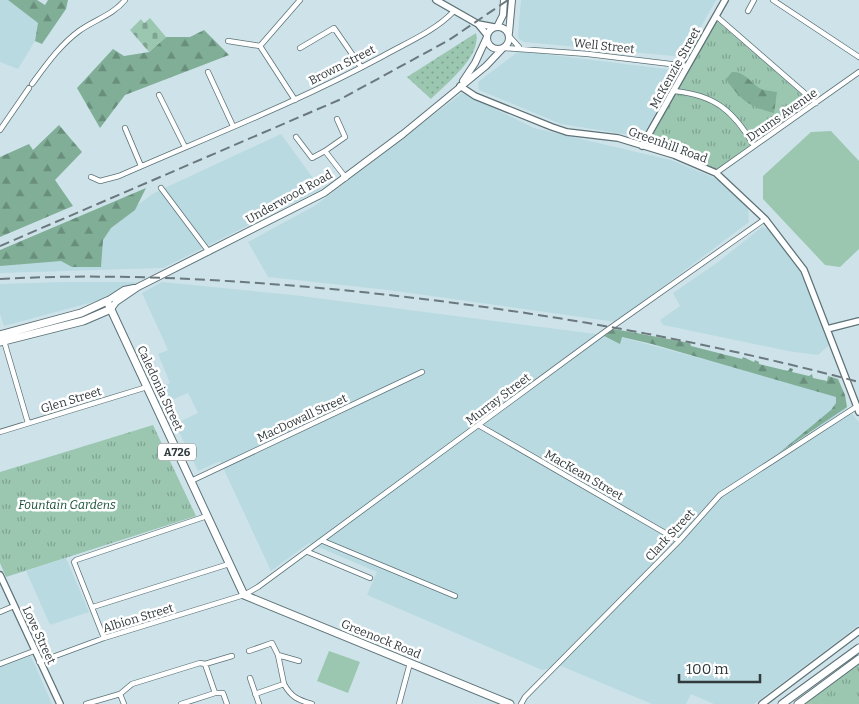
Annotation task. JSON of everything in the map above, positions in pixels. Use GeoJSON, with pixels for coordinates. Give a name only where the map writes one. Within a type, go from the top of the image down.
{"type":"FeatureCollection","features":[{"type":"Feature","properties":{"kind":"main road"},"geometry":{"type":"LineString","coordinates":[[504,0],[503,15],[496,27],[487,36],[490,46],[503,48],[509,42],[512,0]]}},
{"type":"Feature","properties":{"kind":"main road"},"geometry":{"type":"LineString","coordinates":[[496,27],[504,28],[509,35]]}},
{"type":"Feature","properties":{"kind":"main road","name":"Underwood Road"},"geometry":{"type":"LineString","coordinates":[[460,86],[475,64],[487,36]]}},
{"type":"Feature","properties":{"kind":"main road","name":"Underwood Road"},"geometry":{"type":"LineString","coordinates":[[111,309],[116,302],[138,287],[324,193],[403,134],[486,66],[503,48]]}},
{"type":"Feature","properties":{"kind":"main road","name":"Underwood Road"},"geometry":{"type":"LineString","coordinates":[[107,300],[124,290],[138,287]]}},
{"type":"Feature","properties":{"kind":"main road"},"geometry":{"type":"LineString","coordinates":[[1,336],[81,313],[107,300]]}},
{"type":"Feature","properties":{"kind":"main road","name":"Caledonia Street"},"geometry":{"type":"LineString","coordinates":[[107,300],[244,595]]}},
{"type":"Feature","properties":{"kind":"main road"},"geometry":{"type":"LineString","coordinates":[[1,336],[83,321],[111,309]]}},
{"type":"Feature","properties":{"kind":"main road","name":"Greenock Road"},"geometry":{"type":"LineString","coordinates":[[244,595],[510,704]]}},
{"type":"Feature","properties":{"kind":"main road"},"geometry":{"type":"LineString","coordinates":[[782,704],[859,648]]}},
{"type":"Feature","properties":{"kind":"main road"},"geometry":{"type":"LineString","coordinates":[[798,704],[859,659]]}},
{"type":"Feature","properties":{"kind":"street"},"geometry":{"type":"LineString","coordinates":[[0,130],[30,86],[65,42],[81,30],[119,8],[125,0]]}},
{"type":"Feature","properties":{"kind":"street"},"geometry":{"type":"LineString","coordinates":[[260,46],[300,0]]}},
{"type":"Feature","properties":{"kind":"street"},"geometry":{"type":"LineString","coordinates":[[436,0],[453,12],[478,24],[496,27]]}},
{"type":"Feature","properties":{"kind":"street","name":"McKenzie Street"},"geometry":{"type":"LineString","coordinates":[[642,146],[725,0]]}},
{"type":"Feature","properties":{"kind":"street"},"geometry":{"type":"LineString","coordinates":[[748,11],[754,0]]}},
{"type":"Feature","properties":{"kind":"street"},"geometry":{"type":"LineString","coordinates":[[773,0],[859,57]]}},
{"type":"Feature","properties":{"kind":"street","name":"Brown Street"},"geometry":{"type":"LineString","coordinates":[[91,177],[100,181],[141,166],[295,100],[361,67],[445,20],[453,12]]}},
{"type":"Feature","properties":{"kind":"street"},"geometry":{"type":"LineString","coordinates":[[716,16],[816,103]]}},
{"type":"Feature","properties":{"kind":"street"},"geometry":{"type":"LineString","coordinates":[[478,24],[487,36]]}},
{"type":"Feature","properties":{"kind":"street"},"geometry":{"type":"LineString","coordinates":[[300,48],[334,28],[361,67]]}},
{"type":"Feature","properties":{"kind":"street"},"geometry":{"type":"LineString","coordinates":[[509,35],[519,48]]}},
{"type":"Feature","properties":{"kind":"street"},"geometry":{"type":"LineString","coordinates":[[228,41],[260,46],[295,100]]}},
{"type":"Feature","properties":{"kind":"street","name":"Well Street"},"geometry":{"type":"LineString","coordinates":[[503,48],[519,48],[687,66]]}},
{"type":"Feature","properties":{"kind":"street"},"geometry":{"type":"LineString","coordinates":[[208,72],[233,126]]}},
{"type":"Feature","properties":{"kind":"street","name":"Drums Avenue"},"geometry":{"type":"LineString","coordinates":[[716,173],[859,72]]}},
{"type":"Feature","properties":{"kind":"street","name":"Greenhill Road"},"geometry":{"type":"LineString","coordinates":[[460,86],[475,96],[552,128],[567,132],[618,138],[674,155],[716,173],[765,219],[804,270],[858,409]]}},
{"type":"Feature","properties":{"kind":"street"},"geometry":{"type":"LineString","coordinates":[[674,91],[706,98],[723,106],[735,117],[754,146]]}},
{"type":"Feature","properties":{"kind":"street"},"geometry":{"type":"LineString","coordinates":[[159,95],[185,147]]}},
{"type":"Feature","properties":{"kind":"street"},"geometry":{"type":"LineString","coordinates":[[296,137],[312,158],[345,137],[337,119]]}},
{"type":"Feature","properties":{"kind":"street"},"geometry":{"type":"LineString","coordinates":[[125,128],[141,166]]}},
{"type":"Feature","properties":{"kind":"street"},"geometry":{"type":"LineString","coordinates":[[325,151],[346,178]]}},
{"type":"Feature","properties":{"kind":"street"},"geometry":{"type":"LineString","coordinates":[[161,188],[209,252]]}},
{"type":"Feature","properties":{"kind":"street","name":"Murray Street"},"geometry":{"type":"LineString","coordinates":[[244,595],[258,588],[324,541],[606,331],[765,219]]}},
{"type":"Feature","properties":{"kind":"street"},"geometry":{"type":"LineString","coordinates":[[826,329],[859,321]]}},
{"type":"Feature","properties":{"kind":"street"},"geometry":{"type":"LineString","coordinates":[[1,336],[28,423]]}},
{"type":"Feature","properties":{"kind":"street","name":"MacDowall Street"},"geometry":{"type":"LineString","coordinates":[[191,481],[422,372]]}},
{"type":"Feature","properties":{"kind":"street","name":"Glen Street"},"geometry":{"type":"LineString","coordinates":[[0,432],[147,387]]}},
{"type":"Feature","properties":{"kind":"street","name":"Clark Street"},"geometry":{"type":"LineString","coordinates":[[521,704],[525,697],[679,541],[720,495],[858,409]]}},
{"type":"Feature","properties":{"kind":"street","name":"MacKean Street"},"geometry":{"type":"LineString","coordinates":[[480,426],[679,541]]}},
{"type":"Feature","properties":{"kind":"street"},"geometry":{"type":"LineString","coordinates":[[104,638],[74,562],[207,516]]}},
{"type":"Feature","properties":{"kind":"street"},"geometry":{"type":"LineString","coordinates":[[324,541],[455,596]]}},
{"type":"Feature","properties":{"kind":"street"},"geometry":{"type":"LineString","coordinates":[[308,552],[370,578]]}},
{"type":"Feature","properties":{"kind":"street"},"geometry":{"type":"LineString","coordinates":[[93,607],[229,564]]}},
{"type":"Feature","properties":{"kind":"street","name":"Love Street"},"geometry":{"type":"LineString","coordinates":[[0,575],[34,652],[60,704]]}},
{"type":"Feature","properties":{"kind":"street","name":"Albion Street"},"geometry":{"type":"LineString","coordinates":[[40,662],[104,638],[244,595]]}},
{"type":"Feature","properties":{"kind":"street"},"geometry":{"type":"LineString","coordinates":[[0,612],[14,606]]}},
{"type":"Feature","properties":{"kind":"street"},"geometry":{"type":"LineString","coordinates":[[762,704],[859,631]]}},
{"type":"Feature","properties":{"kind":"street"},"geometry":{"type":"LineString","coordinates":[[249,651],[272,643],[278,655],[284,684],[289,694],[296,699],[312,704]]}},
{"type":"Feature","properties":{"kind":"street"},"geometry":{"type":"LineString","coordinates":[[0,664],[34,652]]}},
{"type":"Feature","properties":{"kind":"street"},"geometry":{"type":"LineString","coordinates":[[278,655],[299,661]]}},
{"type":"Feature","properties":{"kind":"street"},"geometry":{"type":"LineString","coordinates":[[86,704],[120,694],[132,684],[200,663],[205,664],[232,656]]}},
{"type":"Feature","properties":{"kind":"street"},"geometry":{"type":"LineString","coordinates":[[399,704],[410,663]]}},
{"type":"Feature","properties":{"kind":"street"},"geometry":{"type":"LineString","coordinates":[[205,664],[215,693]]}},
{"type":"Feature","properties":{"kind":"street"},"geometry":{"type":"LineString","coordinates":[[250,678],[258,704]]}},
{"type":"Feature","properties":{"kind":"street"},"geometry":{"type":"LineString","coordinates":[[255,694],[284,684]]}},
{"type":"Feature","properties":{"kind":"street"},"geometry":{"type":"LineString","coordinates":[[181,704],[215,693],[223,693],[227,704]]}},
{"type":"Feature","properties":{"kind":"street"},"geometry":{"type":"LineString","coordinates":[[120,694],[124,704]]}},
{"type":"Feature","properties":{"kind":"shaded area"},"geometry":{"type":"Polygon","coordinates":[[[0,0],[8,0],[38,23],[35,41],[18,69],[0,62],[0,0]]]}},
{"type":"Feature","properties":{"kind":"shaded area"},"geometry":{"type":"Polygon","coordinates":[[[521,0],[716,0],[684,57],[524,42],[519,39],[518,34],[521,0]]]}},
{"type":"Feature","properties":{"kind":"shaded area"},"geometry":{"type":"Polygon","coordinates":[[[519,51],[674,70],[677,75],[642,137],[561,124],[479,90],[478,82],[519,51]]]}},
{"type":"Feature","properties":{"kind":"shaded area"},"geometry":{"type":"Polygon","coordinates":[[[462,93],[534,128],[671,160],[715,178],[748,207],[749,222],[616,322],[388,290],[268,277],[248,242],[316,205],[462,93]]]}},
{"type":"Feature","properties":{"kind":"shaded area"},"geometry":{"type":"Polygon","coordinates":[[[281,134],[321,189],[163,268],[0,273],[0,267],[4,262],[114,222],[154,193],[281,134]]]}},
{"type":"Feature","properties":{"kind":"shaded area"},"geometry":{"type":"Polygon","coordinates":[[[762,227],[768,229],[799,269],[829,345],[818,355],[793,352],[663,325],[660,320],[680,306],[673,293],[718,262],[762,227]]]}},
{"type":"Feature","properties":{"kind":"shaded area"},"geometry":{"type":"Polygon","coordinates":[[[138,282],[104,299],[4,326],[0,314],[0,284],[138,282]]]}},
{"type":"Feature","properties":{"kind":"shaded area"},"geometry":{"type":"Polygon","coordinates":[[[162,282],[293,295],[596,334],[620,343],[621,337],[829,393],[840,389],[847,408],[859,422],[859,625],[754,704],[714,704],[691,694],[686,704],[652,704],[561,666],[542,670],[367,595],[377,572],[309,543],[271,571],[220,461],[198,471],[175,424],[198,413],[188,393],[165,403],[158,388],[170,383],[158,354],[168,350],[142,293],[162,282]]]}},
{"type":"Feature","properties":{"kind":"shaded area"},"geometry":{"type":"Polygon","coordinates":[[[66,558],[89,612],[50,625],[26,571],[66,558]]]}},
{"type":"Feature","properties":{"kind":"shaded area"},"geometry":{"type":"Polygon","coordinates":[[[31,656],[52,704],[0,704],[0,667],[31,656]]]}},
{"type":"Feature","properties":{"kind":"green space"},"geometry":{"type":"Polygon","coordinates":[[[8,0],[37,0],[45,5],[48,0],[68,0],[66,9],[42,44],[35,41],[38,23],[8,0]]]}},
{"type":"Feature","properties":{"kind":"green space"},"geometry":{"type":"Polygon","coordinates":[[[150,18],[166,37],[149,52],[130,30],[141,19],[144,23],[150,18]]]}},
{"type":"Feature","properties":{"kind":"green space"},"geometry":{"type":"Polygon","coordinates":[[[717,21],[808,100],[809,106],[716,171],[704,163],[646,144],[717,21]]]}},
{"type":"Feature","properties":{"kind":"green space"},"geometry":{"type":"Polygon","coordinates":[[[204,30],[229,55],[125,95],[100,128],[77,88],[113,49],[124,56],[149,52],[166,37],[190,37],[204,30]]]}},
{"type":"Feature","properties":{"kind":"green space"},"geometry":{"type":"Polygon","coordinates":[[[476,33],[474,51],[468,60],[453,78],[431,99],[407,77],[476,33]]]}},
{"type":"Feature","properties":{"kind":"green space"},"geometry":{"type":"Polygon","coordinates":[[[732,72],[745,76],[764,90],[777,92],[774,113],[746,102],[726,79],[732,72]]]}},
{"type":"Feature","properties":{"kind":"green space"},"geometry":{"type":"Polygon","coordinates":[[[59,125],[82,152],[55,180],[73,206],[0,237],[0,157],[29,144],[33,150],[59,125]]]}},
{"type":"Feature","properties":{"kind":"green space"},"geometry":{"type":"Polygon","coordinates":[[[831,131],[859,161],[859,249],[840,267],[825,265],[763,199],[763,176],[811,132],[831,131]]]}},
{"type":"Feature","properties":{"kind":"green space"},"geometry":{"type":"Polygon","coordinates":[[[146,188],[135,210],[111,228],[103,240],[101,267],[72,267],[61,261],[0,266],[0,250],[146,188]]]}},
{"type":"Feature","properties":{"kind":"green space"},"geometry":{"type":"Polygon","coordinates":[[[614,329],[690,343],[691,346],[742,359],[743,357],[754,362],[755,360],[759,364],[788,371],[790,368],[793,369],[792,372],[809,376],[812,374],[813,378],[827,381],[828,376],[838,379],[845,395],[847,407],[779,453],[831,410],[836,403],[836,397],[652,344],[622,337],[620,344],[604,336],[614,329]]]}},
{"type":"Feature","properties":{"kind":"green space","name":"Fountain Gardens"},"geometry":{"type":"Polygon","coordinates":[[[153,425],[196,516],[6,577],[0,563],[0,472],[153,425]]]}},
{"type":"Feature","properties":{"kind":"green space"},"geometry":{"type":"Polygon","coordinates":[[[329,651],[360,662],[348,693],[317,681],[329,651]]]}},
{"type":"Feature","properties":{"kind":"green space"},"geometry":{"type":"Polygon","coordinates":[[[859,663],[859,704],[804,704],[859,663]]]}},
{"type":"Feature","properties":{"kind":"railway"},"geometry":{"type":"LineString","coordinates":[[0,246],[339,100],[449,40],[508,0]]}},
{"type":"Feature","properties":{"kind":"railway"},"geometry":{"type":"LineString","coordinates":[[0,279],[41,277],[166,278],[290,285],[398,296],[531,314],[663,337],[729,350],[859,382]]}}]}
